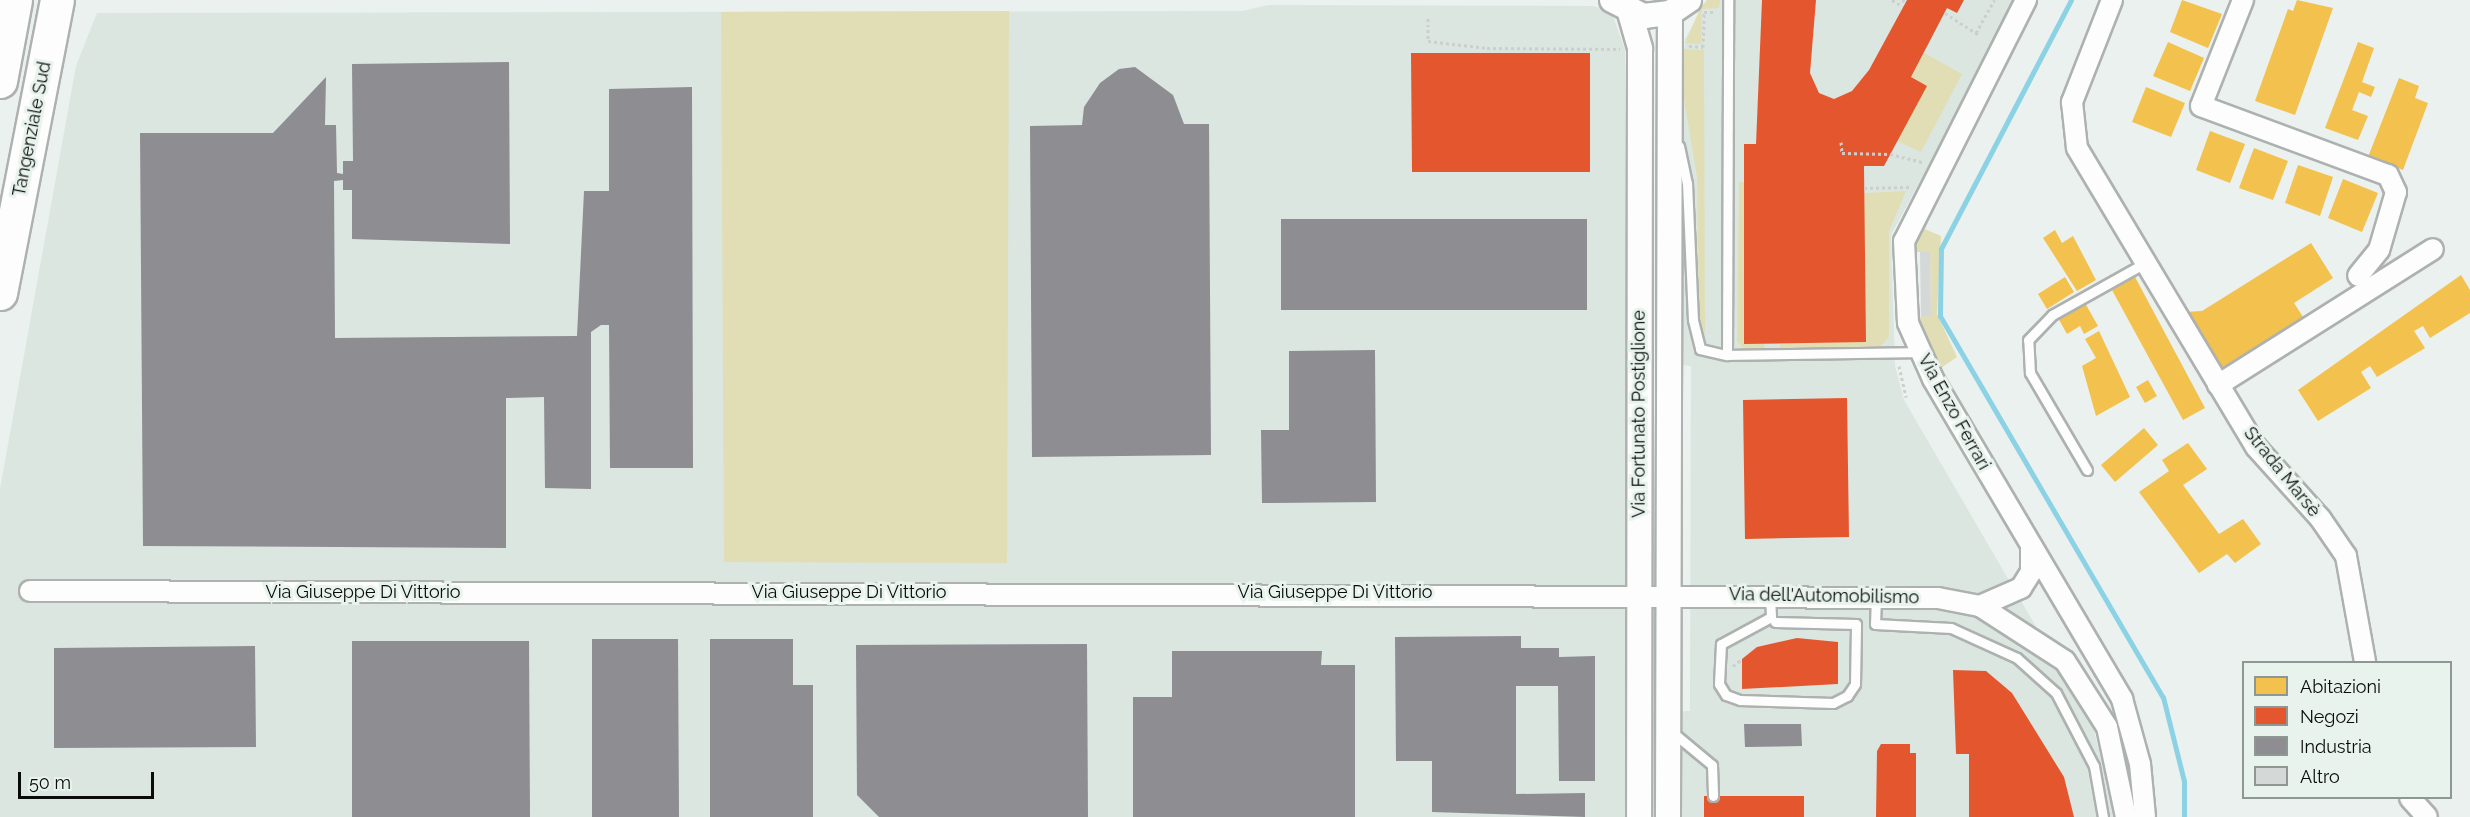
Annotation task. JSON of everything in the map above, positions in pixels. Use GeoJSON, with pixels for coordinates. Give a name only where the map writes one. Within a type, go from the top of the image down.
{"type":"FeatureCollection","features":[{"type":"Feature","properties":{"kind":"highway"},"geometry":{"type":"LineString","coordinates":[[0,81],[15,0]]}},
{"type":"Feature","properties":{"kind":"highway","name":"Tangenziale Sud"},"geometry":{"type":"LineString","coordinates":[[0,293],[57,0]]}},
{"type":"Feature","properties":{"kind":"street","name":"Via Enzo Ferrari"},"geometry":{"type":"LineString","coordinates":[[2026,0],[1938,167],[1904,241],[1908,323],[1921,352],[2031,549],[2122,699],[2140,764],[2145,817]]}},
{"type":"Feature","properties":{"kind":"street","name":"Strada Marsè"},"geometry":{"type":"LineString","coordinates":[[2112,0],[2079,73],[2071,125],[2077,148],[2256,447],[2346,556],[2365,661]]}},
{"type":"Feature","properties":{"kind":"street"},"geometry":{"type":"LineString","coordinates":[[2243,0],[2201,106],[2388,175],[2396,192],[2385,230],[2379,250],[2358,276]]}},
{"type":"Feature","properties":{"kind":"street"},"geometry":{"type":"LineString","coordinates":[[1621,6],[1680,7]]}},
{"type":"Feature","properties":{"kind":"street","name":"Via Fortunato Postiglione"},"geometry":{"type":"LineString","coordinates":[[1621,6],[1640,49],[1639,817]]}},
{"type":"Feature","properties":{"kind":"street","name":"Via Fortunato Postiglione"},"geometry":{"type":"LineString","coordinates":[[1668,817],[1670,100],[1680,7]]}},
{"type":"Feature","properties":{"kind":"street"},"geometry":{"type":"LineString","coordinates":[[2218,385],[2433,249]]}},
{"type":"Feature","properties":{"kind":"street"},"geometry":{"type":"LineString","coordinates":[[1980,606],[2021,588],[2031,572],[2031,549]]}},
{"type":"Feature","properties":{"kind":"street","name":"Via Giuseppe Di Vittorio"},"geometry":{"type":"LineString","coordinates":[[30,591],[1668,593]]}},
{"type":"Feature","properties":{"kind":"street","name":"Via dell'Automobilismo"},"geometry":{"type":"LineString","coordinates":[[1668,593],[1938,598],[1980,606],[2050,649],[2079,678],[2114,745],[2126,817]]}},
{"type":"Feature","properties":{"kind":"street"},"geometry":{"type":"LineString","coordinates":[[2411,799],[2427,817]]}},
{"type":"Feature","properties":{"kind":"lane"},"geometry":{"type":"LineString","coordinates":[[1727,355],[1728,0]]}},
{"type":"Feature","properties":{"kind":"lane"},"geometry":{"type":"LineString","coordinates":[[1670,100],[1687,179],[1696,338],[1700,349],[1727,355],[1921,352]]}},
{"type":"Feature","properties":{"kind":"lane"},"geometry":{"type":"LineString","coordinates":[[2087,470],[2030,373],[2028,340],[2052,315],[2145,263]]}},
{"type":"Feature","properties":{"kind":"lane"},"geometry":{"type":"LineString","coordinates":[[1770,596],[1773,620]]}},
{"type":"Feature","properties":{"kind":"lane"},"geometry":{"type":"LineString","coordinates":[[1875,624],[1876,596]]}},
{"type":"Feature","properties":{"kind":"lane"},"geometry":{"type":"LineString","coordinates":[[1773,620],[1854,622],[1858,629],[1855,684],[1843,700],[1740,700],[1726,695],[1719,684],[1721,644],[1773,620]]}},
{"type":"Feature","properties":{"kind":"lane"},"geometry":{"type":"LineString","coordinates":[[1858,629],[1875,624],[1951,628],[2033,671],[2077,725],[2100,782],[2103,817]]}},
{"type":"Feature","properties":{"kind":"lane"},"geometry":{"type":"LineString","coordinates":[[1668,729],[1713,765],[1713,796]]}},
{"type":"Feature","properties":{"kind":"path"},"geometry":{"type":"LineString","coordinates":[[1892,0],[1902,6]]}},
{"type":"Feature","properties":{"kind":"path"},"geometry":{"type":"LineString","coordinates":[[1945,14],[1978,34],[1994,0]]}},
{"type":"Feature","properties":{"kind":"path"},"geometry":{"type":"LineString","coordinates":[[1685,46],[1703,47],[1704,12],[1723,12]]}},
{"type":"Feature","properties":{"kind":"path"},"geometry":{"type":"LineString","coordinates":[[1428,18],[1428,41],[1487,48],[1625,50]]}},
{"type":"Feature","properties":{"kind":"path"},"geometry":{"type":"LineString","coordinates":[[1841,142],[1842,153],[1890,154],[1938,167]]}},
{"type":"Feature","properties":{"kind":"path"},"geometry":{"type":"LineString","coordinates":[[1864,188],[1929,187]]}},
{"type":"Feature","properties":{"kind":"path"},"geometry":{"type":"LineString","coordinates":[[1898,352],[1906,397]]}},
{"type":"Feature","properties":{"kind":"path"},"geometry":{"type":"LineString","coordinates":[[1731,666],[1742,659]]}},
{"type":"Feature","properties":{"kind":"shaded area"},"geometry":{"type":"Polygon","coordinates":[[[1707,0],[2017,0],[1891,235],[1895,366],[1904,400],[2092,723],[2116,817],[0,817],[0,489],[76,66],[97,13],[1243,11],[1268,5],[1593,6],[1611,11],[1625,50],[1629,713],[1690,711],[1691,366],[1681,365],[1680,181],[1685,39],[1707,0]]]}},
{"type":"Feature","properties":{"kind":"shaded area"},"geometry":{"type":"Polygon","coordinates":[[[1707,0],[1720,0],[1719,8],[1702,9],[1701,44],[1685,43],[1700,9],[1707,0]]]}},
{"type":"Feature","properties":{"kind":"shaded area"},"geometry":{"type":"Polygon","coordinates":[[[1009,11],[1007,563],[724,562],[721,12],[1009,11]]]}},
{"type":"Feature","properties":{"kind":"shaded area"},"geometry":{"type":"Polygon","coordinates":[[[1684,49],[1704,50],[1705,336],[1699,312],[1697,177],[1684,99],[1684,49]]]}},
{"type":"Feature","properties":{"kind":"shaded area"},"geometry":{"type":"Polygon","coordinates":[[[1924,53],[1962,74],[1921,152],[1897,141],[1911,77],[1924,53]]]}},
{"type":"Feature","properties":{"kind":"shaded area"},"geometry":{"type":"Polygon","coordinates":[[[1739,182],[1744,182],[1744,344],[1764,344],[1765,349],[1745,349],[1737,342],[1739,182]]]}},
{"type":"Feature","properties":{"kind":"shaded area"},"geometry":{"type":"Polygon","coordinates":[[[1906,191],[1889,231],[1889,337],[1881,346],[1865,348],[1780,349],[1780,344],[1865,341],[1864,193],[1906,191]]]}},
{"type":"Feature","properties":{"kind":"shaded area"},"geometry":{"type":"Polygon","coordinates":[[[1920,227],[1941,236],[1937,314],[1957,357],[1941,368],[1917,317],[1931,316],[1930,252],[1915,252],[1920,227]]]}},
{"type":"Feature","properties":{"kind":"building: Abitazioni"},"geometry":{"type":"Polygon","coordinates":[[[2182,0],[2222,14],[2208,48],[2170,32],[2182,0]]]}},
{"type":"Feature","properties":{"kind":"building: Abitazioni"},"geometry":{"type":"Polygon","coordinates":[[[2297,0],[2333,8],[2295,115],[2255,101],[2288,9],[2293,11],[2297,0]]]}},
{"type":"Feature","properties":{"kind":"building: Abitazioni"},"geometry":{"type":"Polygon","coordinates":[[[2168,42],[2204,58],[2190,91],[2153,76],[2168,42]]]}},
{"type":"Feature","properties":{"kind":"building: Abitazioni"},"geometry":{"type":"Polygon","coordinates":[[[2358,42],[2374,48],[2362,82],[2375,87],[2371,97],[2359,92],[2352,110],[2368,116],[2358,140],[2325,128],[2358,42]]]}},
{"type":"Feature","properties":{"kind":"building: Abitazioni"},"geometry":{"type":"Polygon","coordinates":[[[2399,78],[2419,86],[2415,98],[2428,103],[2403,170],[2368,157],[2399,78]]]}},
{"type":"Feature","properties":{"kind":"building: Abitazioni"},"geometry":{"type":"Polygon","coordinates":[[[2146,87],[2185,103],[2171,137],[2132,122],[2146,87]]]}},
{"type":"Feature","properties":{"kind":"building: Abitazioni"},"geometry":{"type":"Polygon","coordinates":[[[2210,131],[2245,144],[2230,183],[2196,170],[2210,131]]]}},
{"type":"Feature","properties":{"kind":"building: Abitazioni"},"geometry":{"type":"Polygon","coordinates":[[[2254,148],[2288,161],[2273,200],[2239,188],[2254,148]]]}},
{"type":"Feature","properties":{"kind":"building: Abitazioni"},"geometry":{"type":"Polygon","coordinates":[[[2298,165],[2333,177],[2320,216],[2285,203],[2298,165]]]}},
{"type":"Feature","properties":{"kind":"building: Abitazioni"},"geometry":{"type":"Polygon","coordinates":[[[2343,179],[2378,193],[2362,232],[2328,218],[2343,179]]]}},
{"type":"Feature","properties":{"kind":"building: Abitazioni"},"geometry":{"type":"Polygon","coordinates":[[[2055,230],[2062,243],[2073,236],[2096,280],[2077,291],[2043,238],[2055,230]]]}},
{"type":"Feature","properties":{"kind":"building: Abitazioni"},"geometry":{"type":"Polygon","coordinates":[[[2311,243],[2333,278],[2294,303],[2307,323],[2220,377],[2185,312],[2202,311],[2311,243]]]}},
{"type":"Feature","properties":{"kind":"building: Abitazioni"},"geometry":{"type":"Polygon","coordinates":[[[2461,275],[2470,290],[2470,313],[2430,338],[2423,326],[2414,331],[2425,348],[2377,377],[2370,366],[2361,372],[2371,388],[2318,421],[2298,390],[2461,275]]]}},
{"type":"Feature","properties":{"kind":"building: Abitazioni"},"geometry":{"type":"Polygon","coordinates":[[[2065,277],[2074,292],[2047,309],[2038,294],[2065,277]]]}},
{"type":"Feature","properties":{"kind":"building: Abitazioni"},"geometry":{"type":"Polygon","coordinates":[[[2135,277],[2205,408],[2183,420],[2112,290],[2135,277]]]}},
{"type":"Feature","properties":{"kind":"building: Abitazioni"},"geometry":{"type":"Polygon","coordinates":[[[2085,303],[2098,326],[2084,334],[2080,326],[2067,334],[2058,318],[2085,303]]]}},
{"type":"Feature","properties":{"kind":"building: Abitazioni"},"geometry":{"type":"Polygon","coordinates":[[[2099,331],[2130,397],[2096,416],[2082,366],[2096,358],[2085,339],[2099,331]]]}},
{"type":"Feature","properties":{"kind":"building: Abitazioni"},"geometry":{"type":"Polygon","coordinates":[[[2148,380],[2157,396],[2145,403],[2136,387],[2148,380]]]}},
{"type":"Feature","properties":{"kind":"building: Abitazioni"},"geometry":{"type":"Polygon","coordinates":[[[2144,428],[2158,445],[2115,482],[2101,465],[2144,428]]]}},
{"type":"Feature","properties":{"kind":"building: Abitazioni"},"geometry":{"type":"Polygon","coordinates":[[[2188,443],[2207,469],[2183,485],[2219,534],[2243,519],[2261,544],[2235,563],[2227,554],[2199,573],[2139,492],[2169,471],[2162,460],[2188,443]]]}},
{"type":"Feature","properties":{"kind":"building: Negozi"},"geometry":{"type":"Polygon","coordinates":[[[1762,0],[1816,0],[1810,73],[1819,93],[1834,99],[1852,91],[1869,70],[1907,0],[1964,0],[1957,13],[1947,8],[1911,77],[1927,86],[1884,166],[1864,166],[1866,342],[1744,344],[1744,144],[1756,144],[1762,0]]]}},
{"type":"Feature","properties":{"kind":"building: Negozi"},"geometry":{"type":"Polygon","coordinates":[[[1411,53],[1590,53],[1590,172],[1412,172],[1411,53]]]}},
{"type":"Feature","properties":{"kind":"building: Negozi"},"geometry":{"type":"Polygon","coordinates":[[[1847,398],[1849,537],[1745,539],[1743,400],[1847,398]]]}},
{"type":"Feature","properties":{"kind":"building: Negozi"},"geometry":{"type":"Polygon","coordinates":[[[1797,638],[1838,642],[1838,684],[1742,689],[1742,659],[1757,647],[1797,638]]]}},
{"type":"Feature","properties":{"kind":"building: Negozi"},"geometry":{"type":"Polygon","coordinates":[[[1953,670],[1986,671],[2012,693],[2064,777],[2074,817],[1969,817],[1969,754],[1956,754],[1953,670]]]}},
{"type":"Feature","properties":{"kind":"building: Negozi"},"geometry":{"type":"Polygon","coordinates":[[[1881,744],[1910,744],[1910,753],[1916,753],[1916,817],[1876,817],[1877,751],[1881,744]]]}},
{"type":"Feature","properties":{"kind":"building: Negozi"},"geometry":{"type":"Polygon","coordinates":[[[1704,796],[1804,796],[1804,817],[1704,817],[1704,796]]]}},
{"type":"Feature","properties":{"kind":"building: Industria"},"geometry":{"type":"Polygon","coordinates":[[[509,62],[510,244],[352,239],[352,190],[343,190],[343,180],[334,181],[335,338],[577,336],[584,191],[609,191],[609,89],[692,87],[693,468],[610,468],[609,325],[601,325],[591,332],[591,489],[545,488],[544,397],[506,398],[506,548],[143,546],[140,133],[273,133],[326,77],[325,125],[336,125],[337,173],[343,174],[343,161],[353,161],[352,64],[509,62]]]}},
{"type":"Feature","properties":{"kind":"building: Industria"},"geometry":{"type":"Polygon","coordinates":[[[1135,67],[1173,95],[1184,124],[1209,124],[1211,455],[1032,457],[1030,126],[1082,125],[1084,107],[1100,83],[1119,69],[1135,67]]]}},
{"type":"Feature","properties":{"kind":"building: Industria"},"geometry":{"type":"Polygon","coordinates":[[[1281,219],[1587,219],[1587,310],[1281,310],[1281,219]]]}},
{"type":"Feature","properties":{"kind":"building: Industria"},"geometry":{"type":"Polygon","coordinates":[[[1375,350],[1376,502],[1262,503],[1261,430],[1289,430],[1289,351],[1375,350]]]}},
{"type":"Feature","properties":{"kind":"building: Industria"},"geometry":{"type":"Polygon","coordinates":[[[1521,636],[1521,648],[1559,648],[1559,657],[1595,656],[1595,781],[1559,781],[1558,686],[1516,686],[1516,794],[1585,793],[1585,817],[1432,812],[1432,761],[1396,761],[1395,637],[1521,636]]]}},
{"type":"Feature","properties":{"kind":"building: Industria"},"geometry":{"type":"Polygon","coordinates":[[[592,639],[678,639],[679,817],[592,817],[592,639]]]}},
{"type":"Feature","properties":{"kind":"building: Industria"},"geometry":{"type":"Polygon","coordinates":[[[710,639],[793,639],[793,685],[813,685],[813,817],[710,817],[710,639]]]}},
{"type":"Feature","properties":{"kind":"building: Industria"},"geometry":{"type":"Polygon","coordinates":[[[352,641],[529,641],[530,817],[352,817],[352,641]]]}},
{"type":"Feature","properties":{"kind":"building: Industria"},"geometry":{"type":"Polygon","coordinates":[[[1087,644],[1088,817],[879,817],[857,795],[856,645],[1087,644]]]}},
{"type":"Feature","properties":{"kind":"building: Industria"},"geometry":{"type":"Polygon","coordinates":[[[255,646],[256,747],[54,748],[54,648],[255,646]]]}},
{"type":"Feature","properties":{"kind":"building: Industria"},"geometry":{"type":"Polygon","coordinates":[[[1172,651],[1322,651],[1321,665],[1355,665],[1355,817],[1133,817],[1133,697],[1172,697],[1172,651]]]}},
{"type":"Feature","properties":{"kind":"building: Industria"},"geometry":{"type":"Polygon","coordinates":[[[1744,724],[1801,724],[1802,746],[1745,747],[1744,724]]]}},
{"type":"Feature","properties":{"kind":"building: Altro"},"geometry":{"type":"Polygon","coordinates":[[[1920,252],[1930,252],[1931,316],[1921,317],[1920,252]]]}},
{"type":"Feature","properties":{"kind":"waterway"},"geometry":{"type":"LineString","coordinates":[[2071,0],[1941,249],[1940,316],[2163,697],[2184,781],[2184,817]]}}]}
